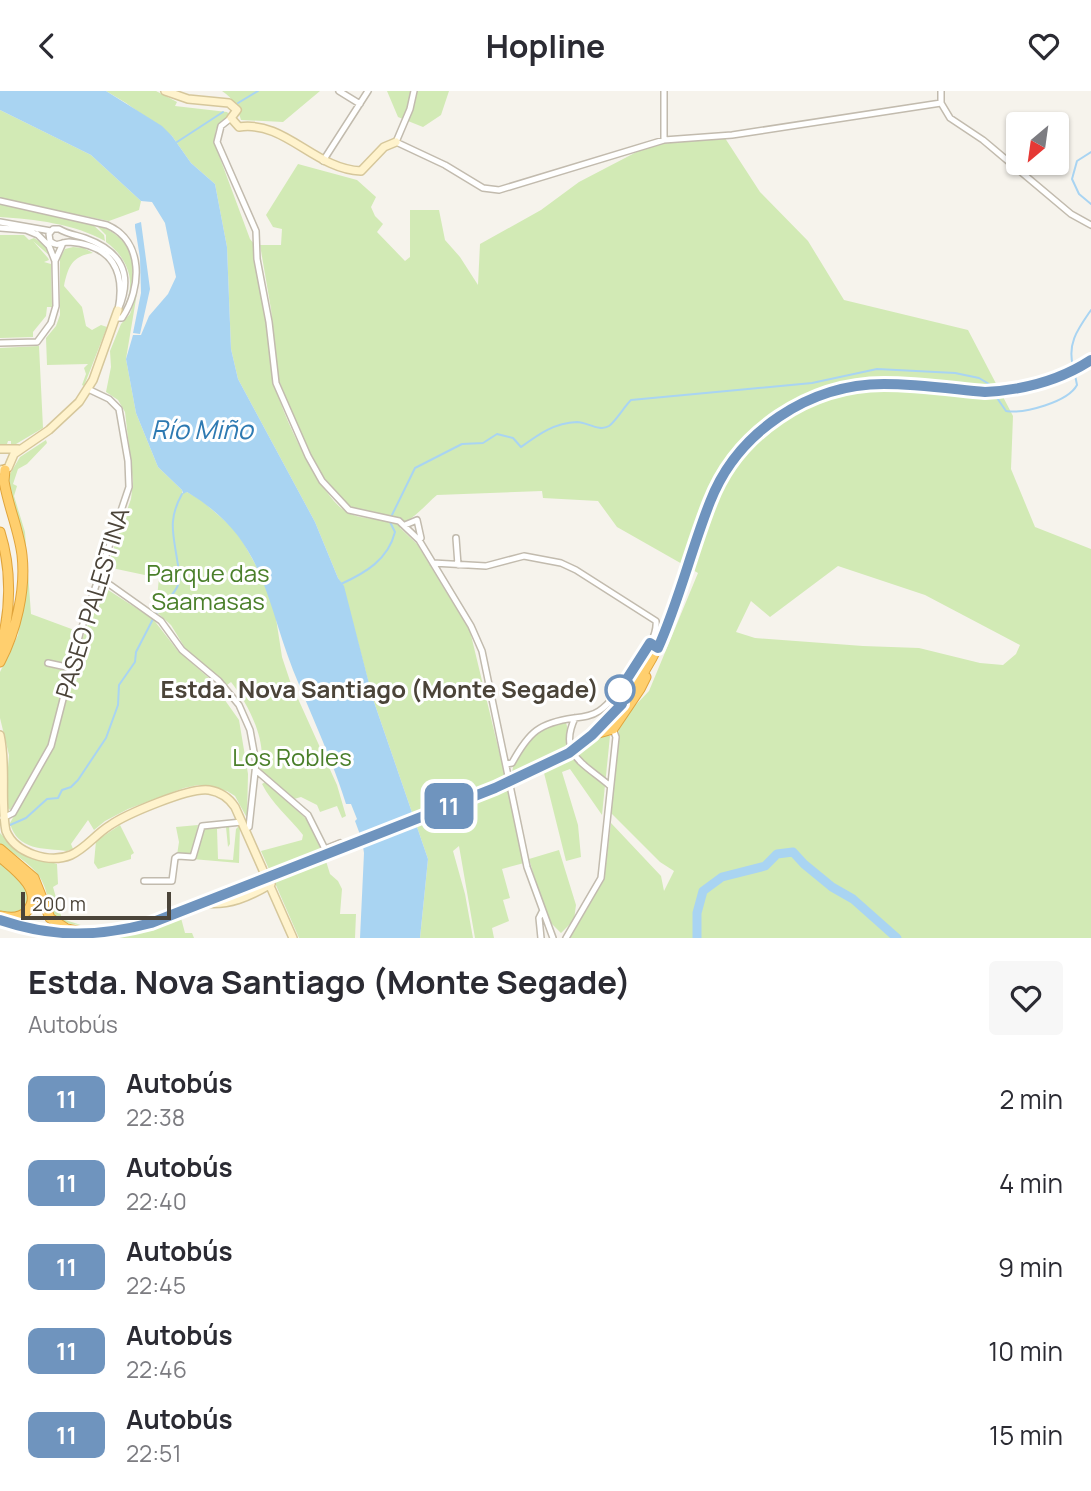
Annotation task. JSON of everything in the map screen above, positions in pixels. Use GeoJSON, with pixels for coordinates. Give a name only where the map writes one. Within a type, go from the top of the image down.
{"type":"FeatureCollection","features":[{"type":"Feature","properties":{"kind":"highway"},"geometry":{"type":"LineString","coordinates":[[592,735],[613,729],[640,689],[654,645],[670,622],[710,501],[721,478],[749,440],[765,427],[805,402],[855,386],[884,384],[1002,391],[1050,381],[1091,360]]}},
{"type":"Feature","properties":{"kind":"highway"},"geometry":{"type":"LineString","coordinates":[[0,662],[11,639],[22,577],[22,554],[2,470]]}},
{"type":"Feature","properties":{"kind":"highway"},"geometry":{"type":"LineString","coordinates":[[0,532],[8,582],[0,649]]}},
{"type":"Feature","properties":{"kind":"highway"},"geometry":{"type":"LineString","coordinates":[[0,633],[6,616]]}},
{"type":"Feature","properties":{"kind":"highway"},"geometry":{"type":"LineString","coordinates":[[31,930],[93,936],[151,923],[495,788],[549,764],[580,745],[592,735],[647,669]]}},
{"type":"Feature","properties":{"kind":"highway"},"geometry":{"type":"LineString","coordinates":[[0,849],[34,878],[50,918],[67,929],[93,936]]}},
{"type":"Feature","properties":{"kind":"highway"},"geometry":{"type":"LineString","coordinates":[[0,857],[25,879],[32,895],[30,907],[25,913],[15,918],[0,918]]}},
{"type":"Feature","properties":{"kind":"highway"},"geometry":{"type":"LineString","coordinates":[[0,918],[47,938]]}},
{"type":"Feature","properties":{"kind":"street"},"geometry":{"type":"LineString","coordinates":[[165,91],[188,99],[229,103],[237,110],[222,126],[217,142],[256,231],[257,259],[269,323],[276,383],[302,444],[322,481],[349,510],[399,521],[405,525],[419,540],[471,626],[482,651],[527,867],[553,938]]}},
{"type":"Feature","properties":{"kind":"street"},"geometry":{"type":"LineString","coordinates":[[340,91],[360,104]]}},
{"type":"Feature","properties":{"kind":"street"},"geometry":{"type":"LineString","coordinates":[[323,161],[368,91]]}},
{"type":"Feature","properties":{"kind":"street"},"geometry":{"type":"LineString","coordinates":[[232,118],[239,127],[259,126],[278,133],[323,161],[361,171],[384,147],[396,142],[410,109],[414,91]]}},
{"type":"Feature","properties":{"kind":"street"},"geometry":{"type":"LineString","coordinates":[[664,91],[664,140]]}},
{"type":"Feature","properties":{"kind":"street"},"geometry":{"type":"LineString","coordinates":[[942,91],[941,103],[950,118],[983,140],[1071,214],[1091,225]]}},
{"type":"Feature","properties":{"kind":"street"},"geometry":{"type":"LineString","coordinates":[[396,142],[445,165],[471,183],[499,190],[664,140],[732,135],[941,103]]}},
{"type":"Feature","properties":{"kind":"street"},"geometry":{"type":"LineString","coordinates":[[0,201],[107,225],[122,233],[130,242],[134,255],[135,281],[130,305],[122,318],[117,314]]}},
{"type":"Feature","properties":{"kind":"street"},"geometry":{"type":"LineString","coordinates":[[0,222],[51,231],[59,229],[102,245],[119,261],[127,282],[126,291],[88,389],[64,418],[22,448],[11,458],[10,465],[2,470]]}},
{"type":"Feature","properties":{"kind":"street"},"geometry":{"type":"LineString","coordinates":[[0,228],[26,230],[49,239],[53,244],[63,242],[86,245],[99,251],[113,263],[121,279],[117,314]]}},
{"type":"Feature","properties":{"kind":"street"},"geometry":{"type":"LineString","coordinates":[[49,239],[51,231]]}},
{"type":"Feature","properties":{"kind":"street"},"geometry":{"type":"LineString","coordinates":[[55,261],[63,242],[63,232]]}},
{"type":"Feature","properties":{"kind":"street"},"geometry":{"type":"LineString","coordinates":[[0,343],[37,342],[47,329],[56,306],[55,261],[49,246],[37,234]]}},
{"type":"Feature","properties":{"kind":"street","name":"PASEO PALESTINA"},"geometry":{"type":"LineString","coordinates":[[2,818],[13,813],[51,745],[71,668],[130,477],[119,409],[109,399],[88,389]]}},
{"type":"Feature","properties":{"kind":"street"},"geometry":{"type":"LineString","coordinates":[[3,450],[22,448]]}},
{"type":"Feature","properties":{"kind":"street"},"geometry":{"type":"LineString","coordinates":[[3,450],[11,458]]}},
{"type":"Feature","properties":{"kind":"street"},"geometry":{"type":"LineString","coordinates":[[405,525],[417,520],[421,538],[419,540]]}},
{"type":"Feature","properties":{"kind":"street"},"geometry":{"type":"LineString","coordinates":[[456,538],[458,565]]}},
{"type":"Feature","properties":{"kind":"street"},"geometry":{"type":"LineString","coordinates":[[433,563],[485,566],[524,556],[548,560],[576,570],[656,621],[654,645],[618,701],[598,712],[548,723],[536,729],[527,738],[512,763],[507,764]]}},
{"type":"Feature","properties":{"kind":"street"},"geometry":{"type":"LineString","coordinates":[[99,577],[161,621],[182,650],[225,688],[250,719],[257,771],[249,827],[202,826],[192,857],[175,858],[172,881],[144,881]]}},
{"type":"Feature","properties":{"kind":"street"},"geometry":{"type":"LineString","coordinates":[[48,663],[71,668]]}},
{"type":"Feature","properties":{"kind":"street"},"geometry":{"type":"LineString","coordinates":[[575,718],[568,733],[568,744],[577,758],[609,785]]}},
{"type":"Feature","properties":{"kind":"street"},"geometry":{"type":"LineString","coordinates":[[566,938],[601,878],[616,737],[613,729]]}},
{"type":"Feature","properties":{"kind":"street"},"geometry":{"type":"LineString","coordinates":[[0,735],[3,761],[2,818],[7,834],[19,848],[35,855],[57,857],[76,852],[118,820],[195,791],[209,790],[227,797],[244,825],[293,938]]}},
{"type":"Feature","properties":{"kind":"street"},"geometry":{"type":"LineString","coordinates":[[257,771],[308,815],[325,849],[340,843]]}},
{"type":"Feature","properties":{"kind":"street"},"geometry":{"type":"LineString","coordinates":[[203,903],[220,905],[236,901],[271,884]]}},
{"type":"Feature","properties":{"kind":"street"},"geometry":{"type":"LineString","coordinates":[[541,938],[539,918],[542,912]]}},
{"type":"Feature","properties":{"kind":"green space"},"geometry":{"type":"Polygon","coordinates":[[[106,91],[156,91],[177,102],[175,106],[227,112],[230,115],[216,129],[214,142],[250,239],[255,245],[272,368],[279,398],[303,453],[324,488],[345,511],[356,516],[376,519],[376,512],[346,506],[323,479],[306,448],[278,378],[271,309],[260,245],[281,245],[282,229],[273,227],[266,215],[298,164],[357,180],[376,197],[371,207],[383,224],[377,232],[405,261],[410,257],[410,210],[439,210],[445,240],[478,285],[480,244],[541,210],[579,182],[648,146],[723,135],[760,192],[808,241],[844,300],[968,330],[1013,416],[1011,469],[1035,527],[1091,549],[1091,938],[570,938],[604,880],[611,823],[661,876],[664,891],[674,871],[660,862],[610,812],[619,727],[649,691],[698,573],[617,527],[598,501],[543,498],[542,491],[437,495],[410,519],[405,522],[400,519],[400,528],[417,544],[470,631],[506,780],[453,801],[456,809],[508,789],[524,863],[502,869],[510,898],[503,900],[509,921],[492,928],[494,938],[475,938],[459,846],[453,851],[473,938],[420,938],[428,859],[373,699],[343,586],[315,522],[238,379],[231,349],[227,247],[215,184],[191,163],[172,136],[106,91]],[[838,566],[770,617],[751,601],[736,632],[755,638],[919,648],[980,663],[1003,665],[1016,654],[1020,645],[925,595],[838,566]]]}},
{"type":"Feature","properties":{"kind":"green space"},"geometry":{"type":"Polygon","coordinates":[[[222,91],[320,91],[283,122],[241,120],[234,104],[222,91]]]}},
{"type":"Feature","properties":{"kind":"green space"},"geometry":{"type":"Polygon","coordinates":[[[387,91],[449,91],[441,115],[423,127],[398,117],[387,91]]]}},
{"type":"Feature","properties":{"kind":"green space"},"geometry":{"type":"Polygon","coordinates":[[[0,110],[91,155],[141,201],[139,210],[109,221],[0,199],[0,110]]]}},
{"type":"Feature","properties":{"kind":"green space"},"geometry":{"type":"Polygon","coordinates":[[[0,204],[92,224],[104,235],[105,241],[68,226],[0,217],[0,204]]]}},
{"type":"Feature","properties":{"kind":"green space"},"geometry":{"type":"Polygon","coordinates":[[[96,225],[120,238],[131,258],[132,282],[125,308],[130,286],[127,267],[106,242],[106,235],[96,225]]]}},
{"type":"Feature","properties":{"kind":"green space"},"geometry":{"type":"Polygon","coordinates":[[[0,235],[24,235],[29,240],[34,238],[45,246],[51,257],[33,241],[48,258],[49,260],[44,262],[51,264],[52,307],[47,307],[46,316],[33,332],[33,337],[0,338],[0,235]]]}},
{"type":"Feature","properties":{"kind":"green space"},"geometry":{"type":"Polygon","coordinates":[[[84,248],[93,253],[72,263],[64,286],[82,307],[86,326],[92,330],[101,325],[107,327],[84,386],[84,368],[88,364],[47,365],[46,338],[56,326],[60,315],[60,258],[65,249],[84,248]]]}},
{"type":"Feature","properties":{"kind":"green space","name":"Parque das Saamasas"},"geometry":{"type":"Polygon","coordinates":[[[137,293],[126,359],[136,413],[158,467],[182,493],[187,492],[201,500],[232,527],[264,580],[275,612],[282,657],[290,681],[337,785],[346,816],[342,818],[337,806],[320,812],[317,805],[301,797],[294,799],[260,770],[262,759],[259,735],[250,712],[231,682],[227,685],[185,648],[171,625],[151,607],[157,598],[159,578],[107,567],[131,499],[133,481],[125,412],[118,400],[106,392],[111,367],[110,351],[121,324],[130,314],[137,293]]]}},
{"type":"Feature","properties":{"kind":"green space"},"geometry":{"type":"Polygon","coordinates":[[[39,346],[43,428],[16,444],[8,441],[7,444],[0,445],[0,348],[39,346]]]}},
{"type":"Feature","properties":{"kind":"green space"},"geometry":{"type":"Polygon","coordinates":[[[46,440],[47,443],[27,464],[18,469],[13,484],[17,486],[14,496],[25,532],[31,614],[77,631],[68,664],[47,660],[46,666],[67,671],[46,753],[10,810],[5,805],[9,755],[0,718],[0,672],[18,635],[24,584],[7,479],[20,457],[46,440]]]}},
{"type":"Feature","properties":{"kind":"green space"},"geometry":{"type":"Polygon","coordinates":[[[102,586],[153,619],[178,651],[210,679],[239,720],[248,774],[247,818],[235,796],[227,791],[198,785],[128,809],[94,830],[88,820],[71,844],[73,849],[67,851],[32,846],[19,839],[14,832],[10,823],[53,747],[82,640],[102,586]]]}},
{"type":"Feature","properties":{"kind":"green space"},"geometry":{"type":"Polygon","coordinates":[[[566,723],[567,726],[567,747],[512,777],[516,757],[527,742],[543,730],[566,723]]]}},
{"type":"Feature","properties":{"kind":"green space"},"geometry":{"type":"Polygon","coordinates":[[[599,736],[610,736],[602,815],[570,769],[562,772],[578,825],[581,857],[566,861],[544,773],[599,736]]]}},
{"type":"Feature","properties":{"kind":"green space"},"geometry":{"type":"Polygon","coordinates":[[[265,782],[310,822],[330,874],[342,889],[340,914],[356,914],[355,938],[299,938],[261,851],[302,840],[303,835],[271,798],[262,784],[265,782]]]}},
{"type":"Feature","properties":{"kind":"green space"},"geometry":{"type":"Polygon","coordinates":[[[229,824],[228,847],[226,827],[217,829],[218,859],[233,860],[236,829],[240,825],[239,863],[192,859],[202,828],[229,824]]]}},
{"type":"Feature","properties":{"kind":"green space"},"geometry":{"type":"Polygon","coordinates":[[[120,825],[134,853],[131,859],[98,869],[94,863],[96,841],[120,825]]]}},
{"type":"Feature","properties":{"kind":"green space"},"geometry":{"type":"Polygon","coordinates":[[[198,825],[192,856],[177,855],[179,842],[176,827],[198,825]]]}},
{"type":"Feature","properties":{"kind":"green space"},"geometry":{"type":"Polygon","coordinates":[[[0,833],[19,852],[57,864],[58,884],[53,887],[62,919],[81,925],[68,923],[54,915],[39,876],[0,844],[0,833]]]}},
{"type":"Feature","properties":{"kind":"green space"},"geometry":{"type":"Polygon","coordinates":[[[559,850],[576,905],[574,920],[561,933],[547,919],[529,859],[559,850]]]}},
{"type":"Feature","properties":{"kind":"green space"},"geometry":{"type":"Polygon","coordinates":[[[0,862],[20,879],[29,892],[28,904],[20,911],[0,912],[0,862]]]}},
{"type":"Feature","properties":{"kind":"green space"},"geometry":{"type":"Polygon","coordinates":[[[181,918],[185,933],[192,933],[194,938],[116,938],[181,918]]]}},
{"type":"Feature","properties":{"kind":"water","name":"Río Miño"},"geometry":{"type":"Polygon","coordinates":[[[0,91],[106,91],[162,126],[191,163],[215,184],[227,247],[231,349],[238,379],[315,522],[338,578],[344,586],[373,699],[428,859],[420,938],[360,938],[364,853],[355,821],[357,819],[351,804],[346,804],[293,670],[258,570],[232,529],[187,492],[183,494],[158,467],[136,413],[126,359],[133,335],[141,335],[149,316],[168,294],[176,277],[165,223],[152,202],[141,201],[91,155],[0,110],[0,91]]]}},
{"type":"Feature","properties":{"kind":"water"},"geometry":{"type":"Polygon","coordinates":[[[141,222],[150,289],[140,334],[133,333],[141,293],[135,224],[141,222]]]}},
{"type":"Feature","properties":{"kind":"waterway"},"geometry":{"type":"LineString","coordinates":[[238,103],[258,91]]}},
{"type":"Feature","properties":{"kind":"waterway"},"geometry":{"type":"LineString","coordinates":[[177,142],[223,112]]}},
{"type":"Feature","properties":{"kind":"waterway"},"geometry":{"type":"LineString","coordinates":[[1091,152],[1077,161],[1072,179],[1079,194],[1091,204]]}},
{"type":"Feature","properties":{"kind":"waterway"},"geometry":{"type":"LineString","coordinates":[[1073,366],[1073,343],[1091,310]]}},
{"type":"Feature","properties":{"kind":"waterway"},"geometry":{"type":"LineString","coordinates":[[391,517],[415,468],[462,444],[483,443],[497,434],[513,438],[521,447],[561,425],[577,422],[605,428],[631,400],[812,383],[877,369],[955,373],[979,378],[991,387]]}},
{"type":"Feature","properties":{"kind":"waterway"},"geometry":{"type":"LineString","coordinates":[[995,395],[1006,411],[1034,409],[1065,397],[1077,385],[1075,375]]}},
{"type":"Feature","properties":{"kind":"waterway"},"geometry":{"type":"LineString","coordinates":[[156,614],[179,582],[173,526],[175,511],[182,494]]}},
{"type":"Feature","properties":{"kind":"waterway"},"geometry":{"type":"LineString","coordinates":[[341,584],[367,570],[381,558],[395,532],[390,522]]}},
{"type":"Feature","properties":{"kind":"waterway"},"geometry":{"type":"LineString","coordinates":[[169,568],[177,572]]}},
{"type":"Feature","properties":{"kind":"waterway"},"geometry":{"type":"LineString","coordinates":[[10,825],[26,818],[47,799],[58,798],[62,790],[71,787],[78,780],[106,738],[118,705],[119,685],[135,662],[136,652],[153,619]]}},
{"type":"Feature","properties":{"kind":"waterway"},"geometry":{"type":"LineString","coordinates":[[697,938],[697,913],[703,891],[722,877],[765,866],[777,854],[793,852],[804,864],[832,887],[853,899],[897,938]]}},
{"type":"Feature","properties":{"kind":"bus line","name":"11"},"geometry":{"type":"LineString","coordinates":[[0,920],[31,930],[73,934],[113,932],[151,923],[495,788],[549,764],[580,745],[608,719],[622,704],[614,699],[650,643],[658,648],[670,622],[710,501],[721,478],[749,440],[765,427],[805,402],[855,386],[884,384],[1002,391],[1050,381],[1091,360]]}},
{"type":"Feature","properties":{"kind":"place","name":"Estda. Nova Santiago (Monte Segade)"},"geometry":{"type":"Point","coordinates":[620,690]}},
{"type":"Feature","properties":{"kind":"park label","name":"Los Robles"},"geometry":{"type":"Point","coordinates":[292,758]}}]}
